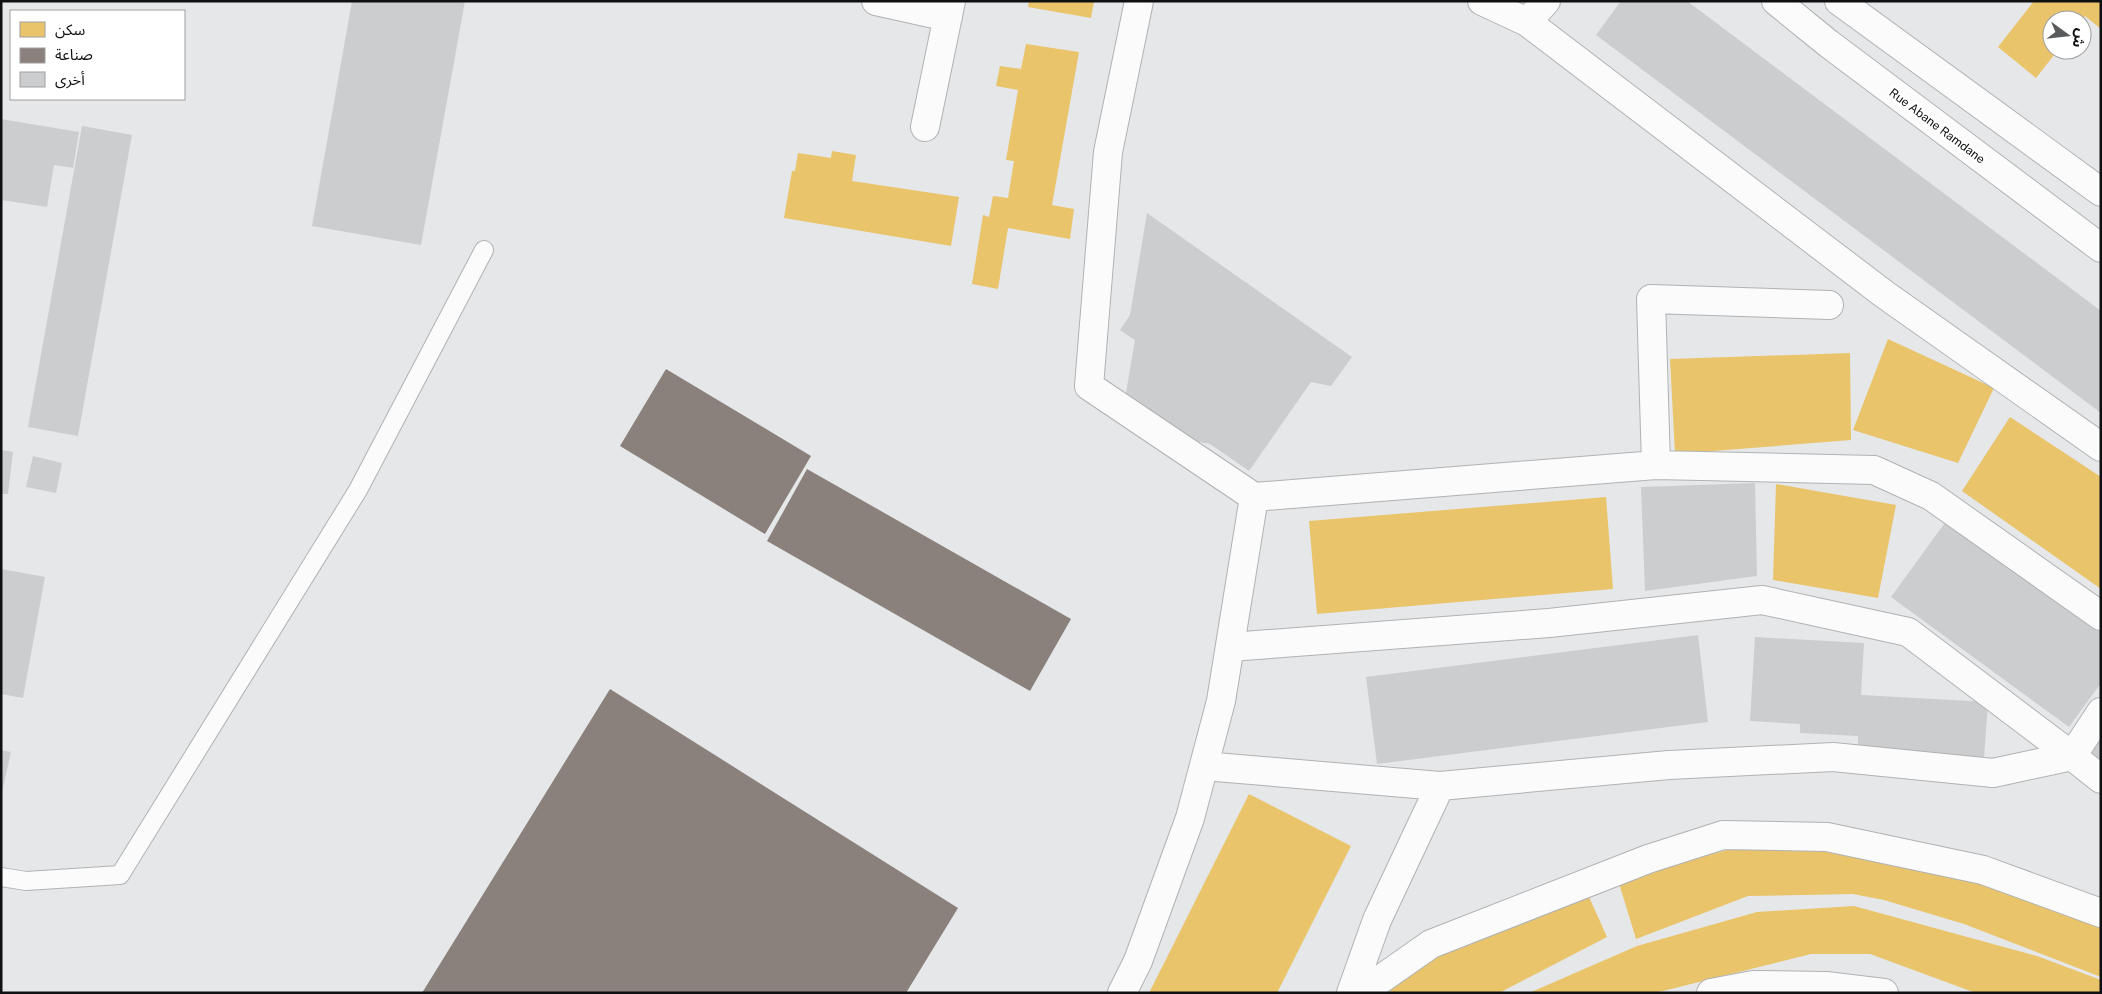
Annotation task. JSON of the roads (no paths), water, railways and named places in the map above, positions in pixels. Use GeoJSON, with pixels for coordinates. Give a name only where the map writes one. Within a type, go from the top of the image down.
{"type":"FeatureCollection","features":[{"type":"Feature","properties":{"kind":"street"},"geometry":{"type":"LineString","coordinates":[[876,1],[950,9],[925,128]]}},
{"type":"Feature","properties":{"kind":"street"},"geometry":{"type":"LineString","coordinates":[[1139,1],[1108,152],[1089,386],[1254,497],[1656,465],[1874,470],[1931,496],[2101,616]]}},
{"type":"Feature","properties":{"kind":"street"},"geometry":{"type":"LineString","coordinates":[[1482,1],[1528,22],[1884,294],[2101,447]]}},
{"type":"Feature","properties":{"kind":"street"},"geometry":{"type":"LineString","coordinates":[[1528,22],[1546,1]]}},
{"type":"Feature","properties":{"kind":"street","name":"Rue Abane Ramdane"},"geometry":{"type":"LineString","coordinates":[[1776,1],[1829,44],[2101,248]]}},
{"type":"Feature","properties":{"kind":"street"},"geometry":{"type":"LineString","coordinates":[[1839,1],[2101,192]]}},
{"type":"Feature","properties":{"kind":"street"},"geometry":{"type":"LineString","coordinates":[[1656,465],[1651,299],[1829,305]]}},
{"type":"Feature","properties":{"kind":"street"},"geometry":{"type":"LineString","coordinates":[[1122,993],[1138,961],[1190,818],[1204,766],[1221,701],[1254,497]]}},
{"type":"Feature","properties":{"kind":"street"},"geometry":{"type":"LineString","coordinates":[[1230,647],[1548,623],[1762,600],[1908,632],[2101,779]]}},
{"type":"Feature","properties":{"kind":"street"},"geometry":{"type":"LineString","coordinates":[[1204,766],[1440,786],[1669,765],[1833,757],[1993,773],[2072,756],[2101,712]]}},
{"type":"Feature","properties":{"kind":"street"},"geometry":{"type":"LineString","coordinates":[[1351,993],[1376,920],[1440,786]]}},
{"type":"Feature","properties":{"kind":"street"},"geometry":{"type":"LineString","coordinates":[[1361,993],[1431,944],[1648,859],[1723,835],[1828,837],[1983,870],[2101,913]]}},
{"type":"Feature","properties":{"kind":"street"},"geometry":{"type":"LineString","coordinates":[[1710,993],[1753,985],[1826,986],[1884,993]]}},
{"type":"Feature","properties":{"kind":"lane"},"geometry":{"type":"LineString","coordinates":[[1,877],[26,881],[120,875],[358,490],[484,250]]}}]}
